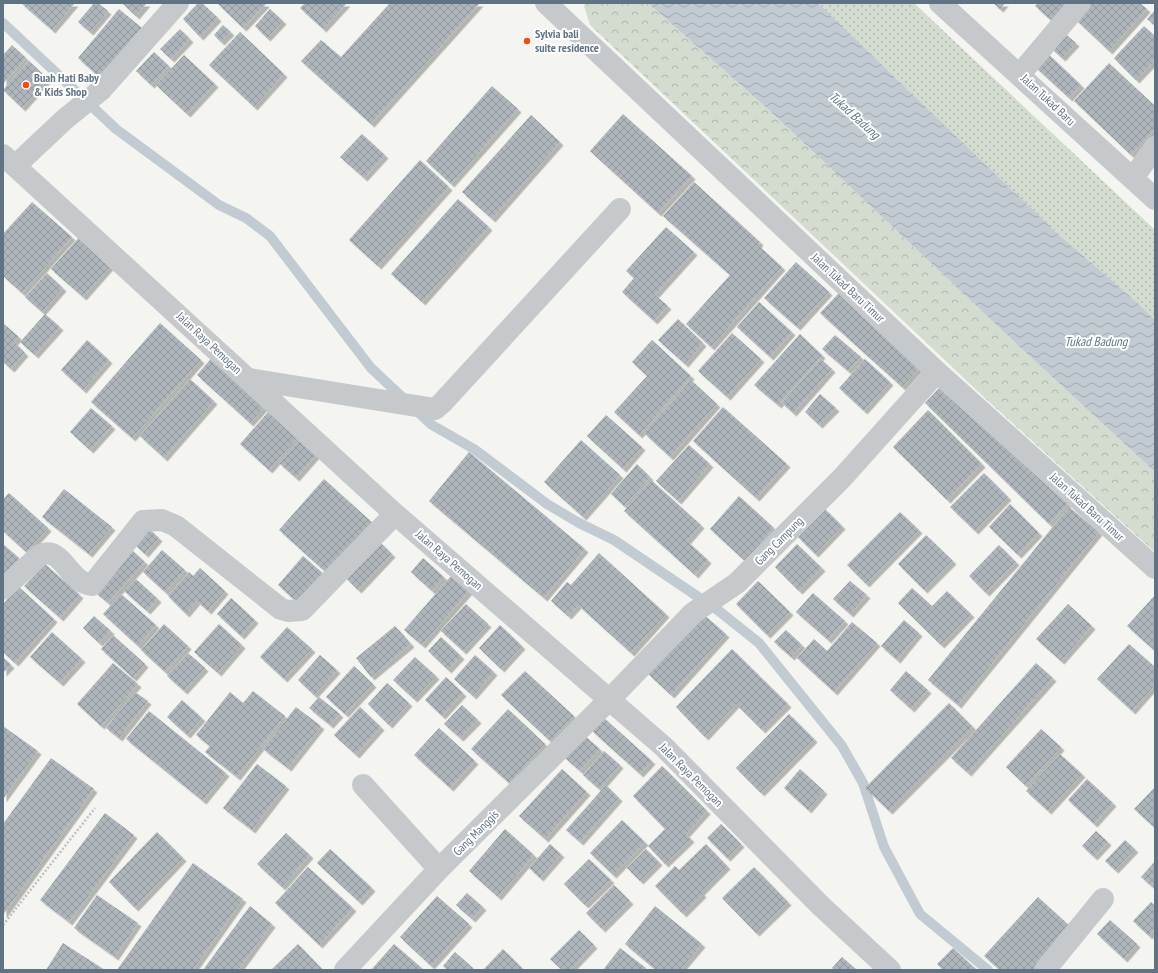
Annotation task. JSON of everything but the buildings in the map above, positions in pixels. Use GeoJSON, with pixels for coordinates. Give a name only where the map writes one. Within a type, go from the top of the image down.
{"type":"FeatureCollection","features":[{"type":"Feature","properties":{"kind":"street"},"geometry":{"type":"LineString","coordinates":[[9,160],[65,119],[101,90],[178,3]]}},
{"type":"Feature","properties":{"kind":"street","name":"Jalan Tukad Baru Timur"},"geometry":{"type":"LineString","coordinates":[[546,3],[937,372],[1155,568]]}},
{"type":"Feature","properties":{"kind":"street","name":"Jalan Tukad Baru"},"geometry":{"type":"LineString","coordinates":[[940,3],[1020,74],[1155,199]]}},
{"type":"Feature","properties":{"kind":"street"},"geometry":{"type":"LineString","coordinates":[[1020,74],[1080,3]]}},
{"type":"Feature","properties":{"kind":"street"},"geometry":{"type":"LineString","coordinates":[[1133,178],[1155,148]]}},
{"type":"Feature","properties":{"kind":"street","name":"Jalan Raya Pemogan"},"geometry":{"type":"LineString","coordinates":[[9,160],[395,514],[664,747],[821,906],[890,970]]}},
{"type":"Feature","properties":{"kind":"street"},"geometry":{"type":"LineString","coordinates":[[249,379],[364,399],[435,409],[620,209]]}},
{"type":"Feature","properties":{"kind":"street","name":"Gang Campung"},"geometry":{"type":"LineString","coordinates":[[610,699],[693,613],[737,583],[842,478],[937,372]]}},
{"type":"Feature","properties":{"kind":"street"},"geometry":{"type":"LineString","coordinates":[[3,589],[40,555],[45,553],[57,556],[79,582],[92,585],[143,521],[162,520],[176,526],[281,609],[288,611],[302,610],[395,514]]}},
{"type":"Feature","properties":{"kind":"street","name":"Gang Manggis"},"geometry":{"type":"LineString","coordinates":[[345,970],[439,869],[610,699]]}},
{"type":"Feature","properties":{"kind":"street"},"geometry":{"type":"LineString","coordinates":[[363,785],[439,869]]}},
{"type":"Feature","properties":{"kind":"street"},"geometry":{"type":"LineString","coordinates":[[1046,970],[1103,899]]}},
{"type":"Feature","properties":{"kind":"path"},"geometry":{"type":"LineString","coordinates":[[3,925],[95,808]]}},
{"type":"Feature","properties":{"kind":"green space"},"geometry":{"type":"Polygon","coordinates":[[[586,3],[648,3],[771,112],[1023,350],[1155,472],[1155,552],[987,400],[590,25],[584,6],[586,3]]]}},
{"type":"Feature","properties":{"kind":"green space"},"geometry":{"type":"Polygon","coordinates":[[[818,3],[914,3],[1155,230],[1155,320],[1139,304],[1057,233],[818,3]]]}},
{"type":"Feature","properties":{"kind":"water","name":"Tukad Badung"},"geometry":{"type":"Polygon","coordinates":[[[648,3],[818,3],[1057,233],[1139,304],[1155,320],[1155,472],[1023,350],[771,112],[648,3]]]}},
{"type":"Feature","properties":{"kind":"waterway"},"geometry":{"type":"LineString","coordinates":[[3,23],[116,129],[219,205],[246,218],[270,236],[371,368],[432,425],[474,449],[547,504],[579,523],[614,540],[719,611],[759,643],[842,746],[863,783],[884,847],[920,914],[988,970]]}},
{"type":"Feature","properties":{"kind":"place","name":"Sylvia bali suite residence"},"geometry":{"type":"Point","coordinates":[527,41]}},
{"type":"Feature","properties":{"kind":"place","name":"Buah Hati Baby & Kids Shop"},"geometry":{"type":"Point","coordinates":[26,85]}}]}
